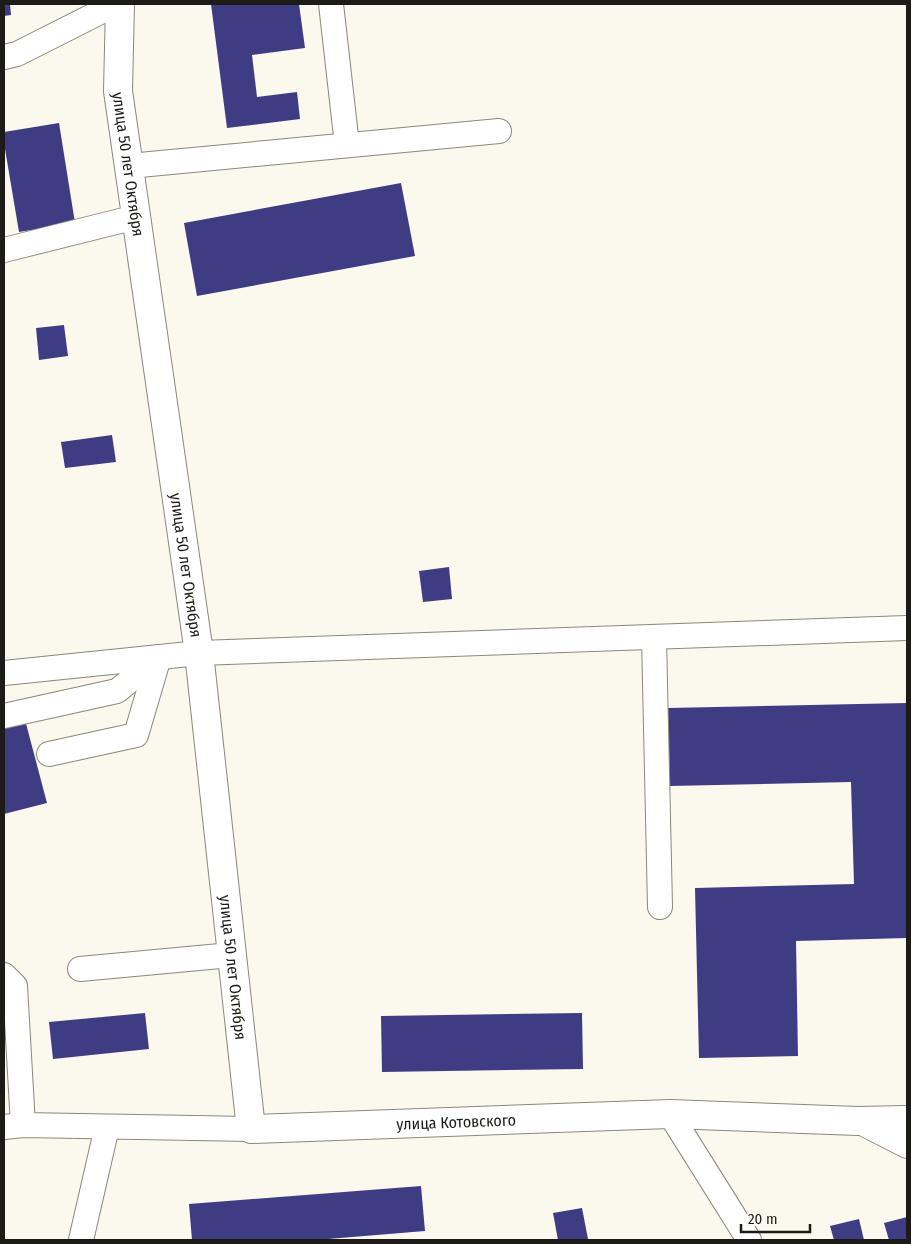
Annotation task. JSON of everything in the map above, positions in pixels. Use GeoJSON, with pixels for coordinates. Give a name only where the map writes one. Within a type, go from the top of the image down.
{"type":"FeatureCollection","features":[{"type":"Feature","properties":{"kind":"main road","name":"улица 50 лет Октября"},"geometry":{"type":"LineString","coordinates":[[120,4],[118,91],[199,653],[250,1129]]}},
{"type":"Feature","properties":{"kind":"main road","name":"улица Котовского"},"geometry":{"type":"LineString","coordinates":[[250,1129],[670,1114],[858,1121],[907,1120]]}},
{"type":"Feature","properties":{"kind":"street"},"geometry":{"type":"LineString","coordinates":[[4,57],[17,54],[116,4]]}},
{"type":"Feature","properties":{"kind":"street"},"geometry":{"type":"LineString","coordinates":[[331,4],[347,145]]}},
{"type":"Feature","properties":{"kind":"street"},"geometry":{"type":"LineString","coordinates":[[129,166],[499,131]]}},
{"type":"Feature","properties":{"kind":"street"},"geometry":{"type":"LineString","coordinates":[[4,250],[136,217]]}},
{"type":"Feature","properties":{"kind":"street"},"geometry":{"type":"LineString","coordinates":[[4,673],[199,653],[907,628]]}},
{"type":"Feature","properties":{"kind":"street"},"geometry":{"type":"LineString","coordinates":[[654,637],[660,906]]}},
{"type":"Feature","properties":{"kind":"street"},"geometry":{"type":"LineString","coordinates":[[4,716],[117,691],[159,657]]}},
{"type":"Feature","properties":{"kind":"street"},"geometry":{"type":"LineString","coordinates":[[49,754],[136,735],[159,657]]}},
{"type":"Feature","properties":{"kind":"street"},"geometry":{"type":"LineString","coordinates":[[80,969],[232,956]]}},
{"type":"Feature","properties":{"kind":"street"},"geometry":{"type":"LineString","coordinates":[[4,975],[15,986],[13,1126]]}},
{"type":"Feature","properties":{"kind":"street"},"geometry":{"type":"LineString","coordinates":[[670,1114],[749,1240]]}},
{"type":"Feature","properties":{"kind":"street"},"geometry":{"type":"LineString","coordinates":[[858,1121],[907,1146]]}},
{"type":"Feature","properties":{"kind":"street","name":"улица Котовского"},"geometry":{"type":"LineString","coordinates":[[13,1126],[250,1129]]}},
{"type":"Feature","properties":{"kind":"street"},"geometry":{"type":"LineString","coordinates":[[81,1240],[107,1127]]}},
{"type":"Feature","properties":{"kind":"building"},"geometry":{"type":"Polygon","coordinates":[[[4,4],[10,4],[11,15],[4,16],[4,4]]]}},
{"type":"Feature","properties":{"kind":"building"},"geometry":{"type":"Polygon","coordinates":[[[211,4],[299,4],[305,48],[252,55],[257,97],[297,92],[300,119],[227,128],[211,4]]]}},
{"type":"Feature","properties":{"kind":"building"},"geometry":{"type":"Polygon","coordinates":[[[59,123],[75,223],[19,232],[4,143],[4,132],[59,123]]]}},
{"type":"Feature","properties":{"kind":"building"},"geometry":{"type":"Polygon","coordinates":[[[401,183],[415,256],[197,296],[184,223],[401,183]]]}},
{"type":"Feature","properties":{"kind":"building"},"geometry":{"type":"Polygon","coordinates":[[[64,325],[68,356],[39,360],[36,328],[64,325]]]}},
{"type":"Feature","properties":{"kind":"building"},"geometry":{"type":"Polygon","coordinates":[[[112,435],[116,462],[65,468],[61,442],[112,435]]]}},
{"type":"Feature","properties":{"kind":"building"},"geometry":{"type":"Polygon","coordinates":[[[449,567],[452,599],[423,602],[419,571],[449,567]]]}},
{"type":"Feature","properties":{"kind":"building"},"geometry":{"type":"Polygon","coordinates":[[[907,703],[907,938],[796,941],[798,1056],[699,1058],[695,888],[854,884],[851,782],[670,786],[668,708],[907,703]]]}},
{"type":"Feature","properties":{"kind":"building"},"geometry":{"type":"Polygon","coordinates":[[[24,716],[47,803],[4,814],[4,721],[24,716]]]}},
{"type":"Feature","properties":{"kind":"building"},"geometry":{"type":"Polygon","coordinates":[[[145,1013],[149,1049],[53,1059],[49,1022],[145,1013]]]}},
{"type":"Feature","properties":{"kind":"building"},"geometry":{"type":"Polygon","coordinates":[[[582,1013],[583,1069],[382,1072],[381,1016],[582,1013]]]}},
{"type":"Feature","properties":{"kind":"building"},"geometry":{"type":"Polygon","coordinates":[[[421,1186],[425,1231],[316,1240],[192,1240],[189,1204],[421,1186]]]}},
{"type":"Feature","properties":{"kind":"building"},"geometry":{"type":"Polygon","coordinates":[[[582,1208],[588,1239],[558,1240],[553,1213],[582,1208]]]}},
{"type":"Feature","properties":{"kind":"building"},"geometry":{"type":"Polygon","coordinates":[[[907,1217],[907,1240],[889,1240],[884,1223],[907,1217]]]}},
{"type":"Feature","properties":{"kind":"building"},"geometry":{"type":"Polygon","coordinates":[[[859,1219],[864,1240],[834,1240],[830,1226],[859,1219]]]}}]}
